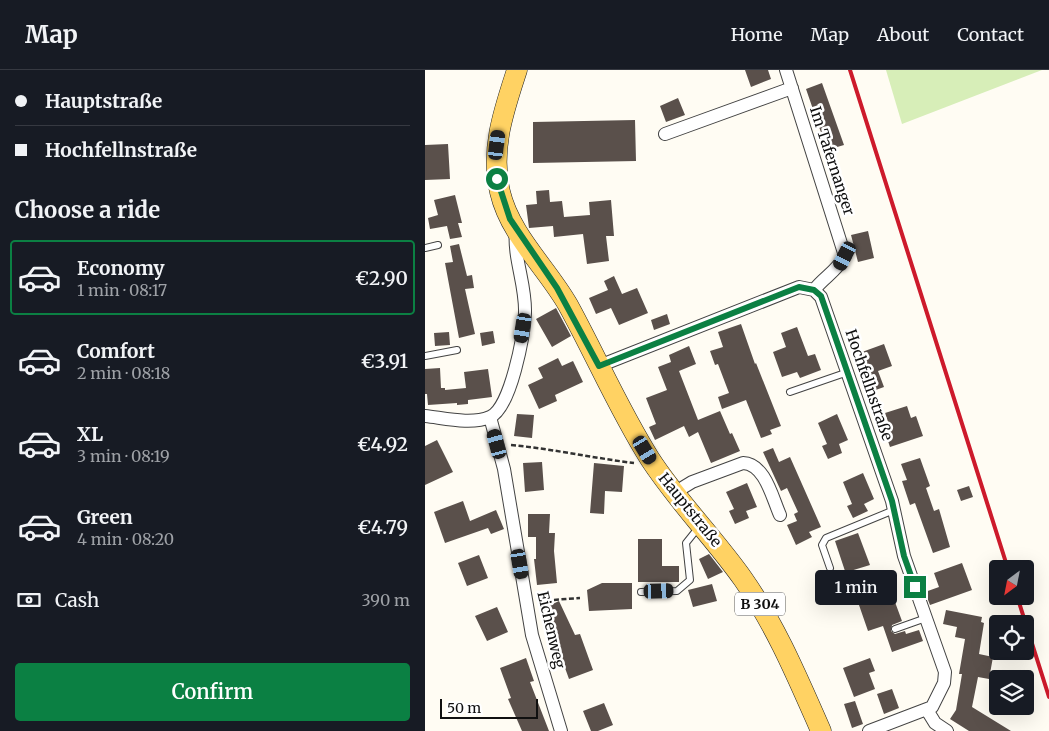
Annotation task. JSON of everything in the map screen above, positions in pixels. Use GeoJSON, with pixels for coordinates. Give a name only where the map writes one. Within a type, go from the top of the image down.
{"type":"FeatureCollection","features":[{"type":"Feature","properties":{"kind":"main road","name":"Hauptstraße"},"geometry":{"type":"LineString","coordinates":[[517,70],[499,132],[496,162],[500,194],[516,230],[557,288],[645,450],[675,493],[725,554],[760,605],[785,649],[821,731]]}},
{"type":"Feature","properties":{"kind":"street","name":"Im Tafernanger"},"geometry":{"type":"LineString","coordinates":[[786,70],[845,256],[839,268],[824,278],[814,290]]}},
{"type":"Feature","properties":{"kind":"street"},"geometry":{"type":"LineString","coordinates":[[665,134],[792,88]]}},
{"type":"Feature","properties":{"kind":"street"},"geometry":{"type":"LineString","coordinates":[[425,416],[468,420],[490,417],[503,403],[513,381],[525,313],[523,281],[514,246],[516,230]]}},
{"type":"Feature","properties":{"kind":"street"},"geometry":{"type":"LineString","coordinates":[[599,366],[799,287],[814,290]]}},
{"type":"Feature","properties":{"kind":"street","name":"Hochfellnstraße"},"geometry":{"type":"LineString","coordinates":[[814,290],[821,296],[848,372],[894,510],[904,556],[945,672],[944,683],[932,706],[927,710]]}},
{"type":"Feature","properties":{"kind":"street","name":"Eichenweg"},"geometry":{"type":"LineString","coordinates":[[490,417],[504,469],[533,635],[561,731]]}},
{"type":"Feature","properties":{"kind":"street"},"geometry":{"type":"LineString","coordinates":[[675,493],[692,482],[743,463],[749,463],[759,470],[780,515]]}},
{"type":"Feature","properties":{"kind":"street"},"geometry":{"type":"LineString","coordinates":[[869,731],[927,710],[935,723],[947,731]]}},
{"type":"Feature","properties":{"kind":"lane"},"geometry":{"type":"LineString","coordinates":[[425,248],[437,246]]}},
{"type":"Feature","properties":{"kind":"lane"},"geometry":{"type":"LineString","coordinates":[[425,356],[457,350]]}},
{"type":"Feature","properties":{"kind":"lane"},"geometry":{"type":"LineString","coordinates":[[790,392],[848,372]]}},
{"type":"Feature","properties":{"kind":"lane"},"geometry":{"type":"LineString","coordinates":[[830,568],[822,546],[826,538],[894,510]]}},
{"type":"Feature","properties":{"kind":"lane"},"geometry":{"type":"LineString","coordinates":[[641,592],[677,590],[690,580],[686,543],[701,525]]}},
{"type":"Feature","properties":{"kind":"lane"},"geometry":{"type":"LineString","coordinates":[[895,629],[926,618]]}},
{"type":"Feature","properties":{"kind":"path"},"geometry":{"type":"LineString","coordinates":[[497,444],[551,448],[601,459],[637,463]]}},
{"type":"Feature","properties":{"kind":"path"},"geometry":{"type":"LineString","coordinates":[[527,602],[580,598]]}},
{"type":"Feature","properties":{"kind":"green space"},"geometry":{"type":"Polygon","coordinates":[[[886,70],[1042,70],[902,124],[886,70]]]}},
{"type":"Feature","properties":{"kind":"building"},"geometry":{"type":"Polygon","coordinates":[[[745,70],[768,70],[771,79],[751,87],[745,70]]]}},
{"type":"Feature","properties":{"kind":"building"},"geometry":{"type":"Polygon","coordinates":[[[822,83],[844,145],[827,150],[806,89],[822,83]]]}},
{"type":"Feature","properties":{"kind":"building"},"geometry":{"type":"Polygon","coordinates":[[[678,98],[685,115],[666,122],[660,106],[678,98]]]}},
{"type":"Feature","properties":{"kind":"building"},"geometry":{"type":"Polygon","coordinates":[[[635,120],[636,161],[533,163],[533,122],[635,120]]]}},
{"type":"Feature","properties":{"kind":"building"},"geometry":{"type":"Polygon","coordinates":[[[448,144],[450,179],[425,180],[425,145],[448,144]]]}},
{"type":"Feature","properties":{"kind":"building"},"geometry":{"type":"Polygon","coordinates":[[[549,190],[550,202],[562,201],[564,217],[590,215],[589,202],[611,200],[614,236],[606,236],[609,261],[587,264],[583,234],[554,237],[553,226],[529,228],[526,205],[537,204],[536,191],[549,190]]]}},
{"type":"Feature","properties":{"kind":"building"},"geometry":{"type":"Polygon","coordinates":[[[455,195],[462,223],[458,223],[462,237],[450,239],[447,226],[430,229],[428,218],[438,215],[434,200],[455,195]]]}},
{"type":"Feature","properties":{"kind":"building"},"geometry":{"type":"Polygon","coordinates":[[[868,231],[874,258],[858,262],[851,235],[868,231]]]}},
{"type":"Feature","properties":{"kind":"building"},"geometry":{"type":"Polygon","coordinates":[[[459,244],[467,276],[472,275],[474,288],[465,289],[475,334],[459,338],[445,263],[453,262],[450,246],[459,244]]]}},
{"type":"Feature","properties":{"kind":"building"},"geometry":{"type":"Polygon","coordinates":[[[614,276],[622,294],[637,288],[648,313],[619,325],[611,308],[596,314],[589,298],[608,290],[604,281],[614,276]]]}},
{"type":"Feature","properties":{"kind":"building"},"geometry":{"type":"Polygon","coordinates":[[[556,308],[571,336],[552,347],[536,319],[556,308]]]}},
{"type":"Feature","properties":{"kind":"building"},"geometry":{"type":"Polygon","coordinates":[[[667,314],[670,324],[654,330],[651,320],[667,314]]]}},
{"type":"Feature","properties":{"kind":"building"},"geometry":{"type":"Polygon","coordinates":[[[741,324],[755,364],[781,426],[770,430],[772,434],[761,438],[746,400],[722,409],[718,397],[729,393],[718,364],[715,365],[710,351],[723,347],[718,332],[741,324]]]}},
{"type":"Feature","properties":{"kind":"building"},"geometry":{"type":"Polygon","coordinates":[[[797,327],[808,356],[815,354],[821,370],[800,378],[797,372],[782,377],[773,352],[786,347],[781,333],[797,327]]]}},
{"type":"Feature","properties":{"kind":"building"},"geometry":{"type":"Polygon","coordinates":[[[493,331],[495,343],[482,346],[480,333],[493,331]]]}},
{"type":"Feature","properties":{"kind":"building"},"geometry":{"type":"Polygon","coordinates":[[[449,332],[450,345],[435,346],[434,333],[449,332]]]}},
{"type":"Feature","properties":{"kind":"building"},"geometry":{"type":"Polygon","coordinates":[[[884,344],[892,366],[878,371],[884,387],[870,392],[863,373],[869,371],[862,352],[884,344]]]}},
{"type":"Feature","properties":{"kind":"building"},"geometry":{"type":"Polygon","coordinates":[[[689,346],[696,364],[679,371],[698,420],[720,411],[740,451],[711,463],[698,432],[689,437],[684,426],[655,440],[649,427],[656,424],[646,398],[667,390],[658,367],[671,362],[669,355],[689,346]]]}},
{"type":"Feature","properties":{"kind":"building"},"geometry":{"type":"Polygon","coordinates":[[[558,358],[562,366],[573,361],[583,382],[555,395],[557,401],[539,409],[528,385],[543,378],[538,368],[558,358]]]}},
{"type":"Feature","properties":{"kind":"building"},"geometry":{"type":"Polygon","coordinates":[[[440,368],[441,388],[445,388],[445,390],[466,388],[464,372],[488,369],[492,397],[468,400],[468,404],[428,405],[427,394],[425,394],[425,369],[440,368]]]}},
{"type":"Feature","properties":{"kind":"building"},"geometry":{"type":"Polygon","coordinates":[[[907,406],[911,418],[916,416],[923,436],[890,447],[885,432],[891,430],[885,413],[907,406]]]}},
{"type":"Feature","properties":{"kind":"building"},"geometry":{"type":"Polygon","coordinates":[[[517,414],[534,415],[532,438],[514,436],[517,414]]]}},
{"type":"Feature","properties":{"kind":"building"},"geometry":{"type":"Polygon","coordinates":[[[837,414],[848,440],[839,444],[842,453],[828,459],[822,446],[827,444],[818,423],[837,414]]]}},
{"type":"Feature","properties":{"kind":"building"},"geometry":{"type":"Polygon","coordinates":[[[437,440],[453,472],[425,485],[425,446],[437,440]]]}},
{"type":"Feature","properties":{"kind":"building"},"geometry":{"type":"Polygon","coordinates":[[[773,448],[779,462],[790,457],[821,527],[809,532],[812,537],[796,545],[787,525],[797,521],[794,514],[798,512],[787,488],[781,491],[763,452],[773,448]]]}},
{"type":"Feature","properties":{"kind":"building"},"geometry":{"type":"Polygon","coordinates":[[[920,458],[930,486],[926,488],[934,511],[939,509],[950,547],[933,553],[915,503],[910,505],[902,481],[907,480],[901,464],[920,458]]]}},
{"type":"Feature","properties":{"kind":"building"},"geometry":{"type":"Polygon","coordinates":[[[542,462],[544,490],[525,492],[523,463],[542,462]]]}},
{"type":"Feature","properties":{"kind":"building"},"geometry":{"type":"Polygon","coordinates":[[[594,463],[624,466],[622,492],[605,491],[604,514],[590,513],[594,463]]]}},
{"type":"Feature","properties":{"kind":"building"},"geometry":{"type":"Polygon","coordinates":[[[863,473],[874,499],[864,504],[868,511],[853,518],[847,506],[852,504],[843,482],[863,473]]]}},
{"type":"Feature","properties":{"kind":"building"},"geometry":{"type":"Polygon","coordinates":[[[747,483],[757,507],[746,511],[749,518],[735,524],[729,511],[734,509],[726,492],[747,483]]]}},
{"type":"Feature","properties":{"kind":"building"},"geometry":{"type":"Polygon","coordinates":[[[969,486],[973,497],[961,501],[957,490],[969,486]]]}},
{"type":"Feature","properties":{"kind":"building"},"geometry":{"type":"Polygon","coordinates":[[[463,501],[470,521],[496,510],[504,529],[491,534],[488,528],[445,543],[434,512],[463,501]]]}},
{"type":"Feature","properties":{"kind":"building"},"geometry":{"type":"Polygon","coordinates":[[[528,514],[550,514],[549,533],[555,533],[554,551],[557,583],[537,585],[534,559],[536,559],[536,537],[528,537],[528,514]]]}},
{"type":"Feature","properties":{"kind":"building"},"geometry":{"type":"Polygon","coordinates":[[[858,533],[870,565],[847,572],[851,582],[822,592],[818,581],[845,571],[835,541],[858,533]]]}},
{"type":"Feature","properties":{"kind":"building"},"geometry":{"type":"Polygon","coordinates":[[[638,539],[662,539],[662,566],[679,566],[679,582],[638,582],[638,539]]]}},
{"type":"Feature","properties":{"kind":"building"},"geometry":{"type":"Polygon","coordinates":[[[709,554],[723,572],[708,579],[699,559],[709,554]]]}},
{"type":"Feature","properties":{"kind":"building"},"geometry":{"type":"Polygon","coordinates":[[[479,555],[488,578],[467,586],[458,563],[479,555]]]}},
{"type":"Feature","properties":{"kind":"building"},"geometry":{"type":"Polygon","coordinates":[[[962,563],[972,590],[930,605],[925,592],[939,587],[934,573],[962,563]]]}},
{"type":"Feature","properties":{"kind":"building"},"geometry":{"type":"Polygon","coordinates":[[[602,583],[632,583],[632,609],[589,611],[587,590],[602,583]]]}},
{"type":"Feature","properties":{"kind":"building"},"geometry":{"type":"Polygon","coordinates":[[[712,584],[717,601],[693,607],[688,590],[712,584]]]}},
{"type":"Feature","properties":{"kind":"building"},"geometry":{"type":"Polygon","coordinates":[[[892,594],[902,621],[892,625],[891,631],[895,634],[905,631],[906,634],[919,630],[923,641],[892,652],[883,626],[868,631],[859,605],[892,594]]]}},
{"type":"Feature","properties":{"kind":"building"},"geometry":{"type":"Polygon","coordinates":[[[559,601],[575,635],[580,634],[593,670],[569,679],[552,632],[550,633],[540,610],[559,601]]]}},
{"type":"Feature","properties":{"kind":"building"},"geometry":{"type":"Polygon","coordinates":[[[497,607],[508,632],[487,641],[475,616],[497,607]]]}},
{"type":"Feature","properties":{"kind":"building"},"geometry":{"type":"Polygon","coordinates":[[[946,610],[982,617],[981,622],[984,623],[979,654],[989,656],[989,660],[992,660],[991,670],[989,670],[989,679],[978,677],[972,707],[1011,731],[969,731],[950,719],[956,710],[962,674],[959,674],[965,639],[955,637],[957,627],[943,624],[946,610]]]}},
{"type":"Feature","properties":{"kind":"building"},"geometry":{"type":"Polygon","coordinates":[[[526,658],[534,681],[530,682],[549,731],[522,731],[508,699],[511,698],[500,668],[526,658]]]}},
{"type":"Feature","properties":{"kind":"building"},"geometry":{"type":"Polygon","coordinates":[[[870,658],[875,671],[869,673],[875,689],[854,697],[843,668],[870,658]]]}},
{"type":"Feature","properties":{"kind":"building"},"geometry":{"type":"Polygon","coordinates":[[[892,689],[899,708],[884,714],[877,694],[892,689]]]}},
{"type":"Feature","properties":{"kind":"building"},"geometry":{"type":"Polygon","coordinates":[[[855,701],[863,724],[852,728],[844,704],[855,701]]]}},
{"type":"Feature","properties":{"kind":"building"},"geometry":{"type":"Polygon","coordinates":[[[604,703],[613,725],[598,731],[591,731],[583,711],[604,703]]]}},
{"type":"Feature","properties":{"kind":"railway"},"geometry":{"type":"LineString","coordinates":[[850,70],[1005,560]]}},
{"type":"Feature","properties":{"kind":"railway"},"geometry":{"type":"LineString","coordinates":[[1020,605],[1049,697]]}},
{"type":"Feature","properties":{"kind":"route"},"geometry":{"type":"LineString","coordinates":[[497,179],[500,194],[510,219],[569,307],[599,366],[799,287],[814,290],[821,296],[892,501],[904,556],[915,587]]}}]}
